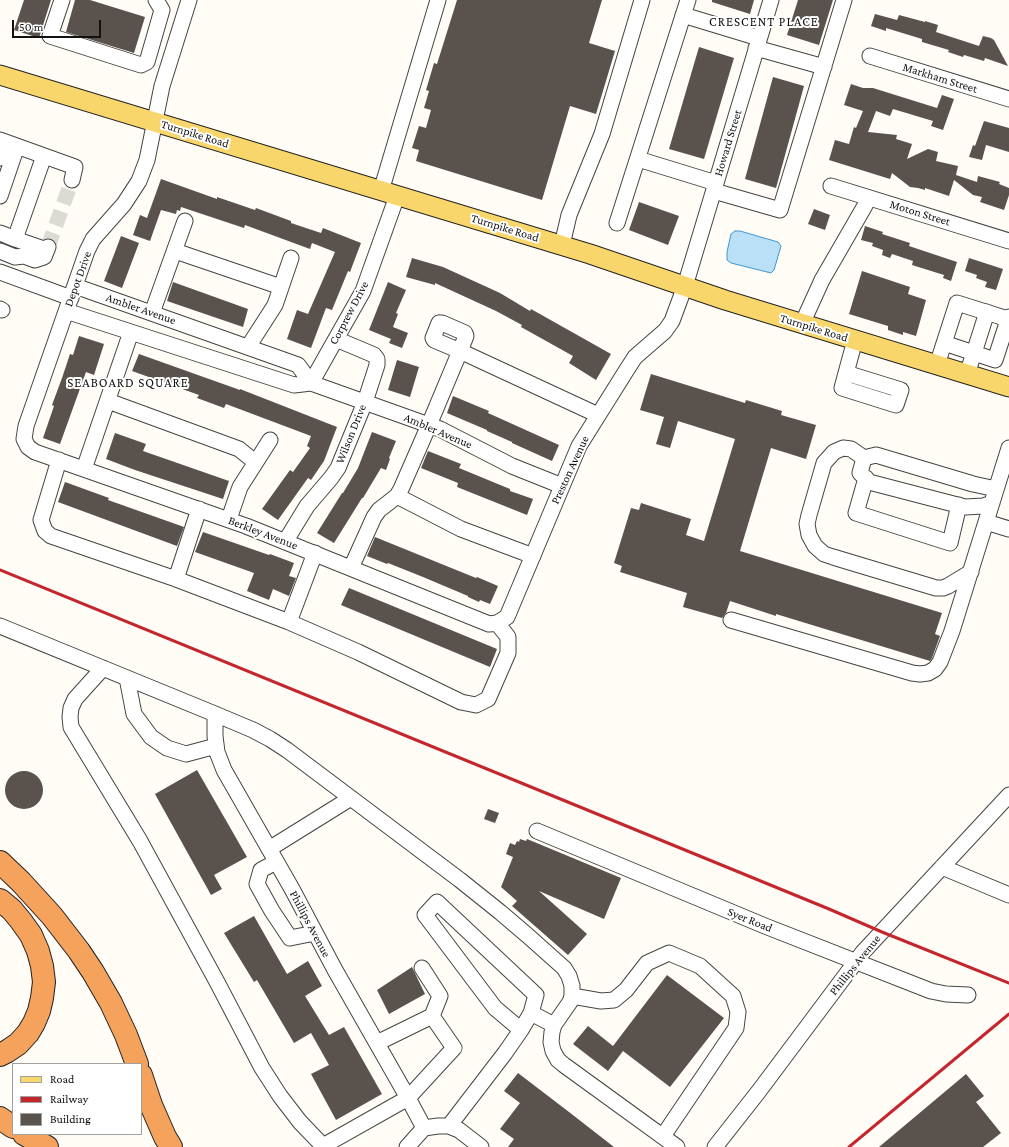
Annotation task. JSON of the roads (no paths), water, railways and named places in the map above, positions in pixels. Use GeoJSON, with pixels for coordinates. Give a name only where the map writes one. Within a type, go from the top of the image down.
{"type":"FeatureCollection","features":[{"type":"Feature","properties":{"kind":"highway"},"geometry":{"type":"LineString","coordinates":[[0,862],[21,882],[52,916],[79,951],[111,1003],[126,1035],[137,1063]]}},
{"type":"Feature","properties":{"kind":"highway"},"geometry":{"type":"LineString","coordinates":[[0,868],[21,882]]}},
{"type":"Feature","properties":{"kind":"highway"},"geometry":{"type":"LineString","coordinates":[[0,900],[21,920],[31,935],[38,951],[44,982],[39,1011],[28,1033],[18,1044],[0,1055]]}},
{"type":"Feature","properties":{"kind":"highway"},"geometry":{"type":"LineString","coordinates":[[142,1078],[151,1105],[171,1147]]}},
{"type":"Feature","properties":{"kind":"highway"},"geometry":{"type":"LineString","coordinates":[[0,1118],[12,1126]]}},
{"type":"Feature","properties":{"kind":"highway"},"geometry":{"type":"LineString","coordinates":[[26,1135],[47,1147]]}},
{"type":"Feature","properties":{"kind":"main road"},"geometry":{"type":"LineString","coordinates":[[0,66],[34,85]]}},
{"type":"Feature","properties":{"kind":"main road","name":"Turnpike Road"},"geometry":{"type":"LineString","coordinates":[[0,75],[562,245],[725,300],[1009,387]]}},
{"type":"Feature","properties":{"kind":"street"},"geometry":{"type":"LineString","coordinates":[[62,0],[50,36],[136,64],[147,25],[159,19],[162,10],[156,0]]}},
{"type":"Feature","properties":{"kind":"street"},"geometry":{"type":"LineString","coordinates":[[59,39],[72,0]]}},
{"type":"Feature","properties":{"kind":"street","name":"Depot Drive"},"geometry":{"type":"LineString","coordinates":[[28,447],[24,439],[26,426],[87,251],[93,239],[124,204],[139,181],[147,160],[162,86],[189,0]]}},
{"type":"Feature","properties":{"kind":"street","name":"Corprew Drive"},"geometry":{"type":"LineString","coordinates":[[311,383],[363,291],[438,0]]}},
{"type":"Feature","properties":{"kind":"street"},"geometry":{"type":"LineString","coordinates":[[562,245],[569,215],[602,134],[642,0]]}},
{"type":"Feature","properties":{"kind":"street"},"geometry":{"type":"LineString","coordinates":[[617,223],[688,0]]}},
{"type":"Feature","properties":{"kind":"street","name":"Howard Street"},"geometry":{"type":"LineString","coordinates":[[685,286],[771,0]]}},
{"type":"Feature","properties":{"kind":"street"},"geometry":{"type":"LineString","coordinates":[[638,159],[780,210],[844,0]]}},
{"type":"Feature","properties":{"kind":"street"},"geometry":{"type":"LineString","coordinates":[[683,15],[824,67]]}},
{"type":"Feature","properties":{"kind":"street","name":"Markham Street"},"geometry":{"type":"LineString","coordinates":[[870,56],[1009,99]]}},
{"type":"Feature","properties":{"kind":"street"},"geometry":{"type":"LineString","coordinates":[[0,140],[74,167],[72,180]]}},
{"type":"Feature","properties":{"kind":"street"},"geometry":{"type":"LineString","coordinates":[[0,196],[17,146]]}},
{"type":"Feature","properties":{"kind":"street"},"geometry":{"type":"LineString","coordinates":[[0,153],[0,158]]}},
{"type":"Feature","properties":{"kind":"street"},"geometry":{"type":"LineString","coordinates":[[14,239],[44,156]]}},
{"type":"Feature","properties":{"kind":"street","name":"Moton Street"},"geometry":{"type":"LineString","coordinates":[[831,186],[1009,241]]}},
{"type":"Feature","properties":{"kind":"street"},"geometry":{"type":"LineString","coordinates":[[802,324],[822,280],[869,198]]}},
{"type":"Feature","properties":{"kind":"street"},"geometry":{"type":"LineString","coordinates":[[152,313],[185,221]]}},
{"type":"Feature","properties":{"kind":"street"},"geometry":{"type":"LineString","coordinates":[[0,233],[14,239],[47,248],[44,257],[35,260],[0,244]]}},
{"type":"Feature","properties":{"kind":"street"},"geometry":{"type":"LineString","coordinates":[[0,251],[15,257],[24,256]]}},
{"type":"Feature","properties":{"kind":"street"},"geometry":{"type":"LineString","coordinates":[[175,251],[281,287]]}},
{"type":"Feature","properties":{"kind":"street"},"geometry":{"type":"LineString","coordinates":[[248,347],[275,305],[291,258]]}},
{"type":"Feature","properties":{"kind":"street"},"geometry":{"type":"LineString","coordinates":[[0,272],[71,299]]}},
{"type":"Feature","properties":{"kind":"street","name":"Preston Avenue"},"geometry":{"type":"LineString","coordinates":[[496,623],[506,617],[579,446],[635,357],[665,331],[672,321],[685,286]]}},
{"type":"Feature","properties":{"kind":"street","name":"Ambler Avenue"},"geometry":{"type":"LineString","coordinates":[[71,299],[152,313],[298,364],[311,383]]}},
{"type":"Feature","properties":{"kind":"street","name":"Ambler Avenue"},"geometry":{"type":"LineString","coordinates":[[71,299],[131,332],[294,385],[311,383],[429,425],[512,466],[562,486]]}},
{"type":"Feature","properties":{"kind":"street"},"geometry":{"type":"LineString","coordinates":[[937,365],[957,302],[1009,318],[995,360],[944,344]]}},
{"type":"Feature","properties":{"kind":"street"},"geometry":{"type":"LineString","coordinates":[[967,374],[987,312]]}},
{"type":"Feature","properties":{"kind":"street"},"geometry":{"type":"LineString","coordinates":[[84,469],[131,332]]}},
{"type":"Feature","properties":{"kind":"street","name":"Wilson Drive"},"geometry":{"type":"LineString","coordinates":[[285,542],[307,506],[338,468],[365,402],[377,365],[377,359],[374,355],[336,339]]}},
{"type":"Feature","properties":{"kind":"street"},"geometry":{"type":"LineString","coordinates":[[846,373],[855,340]]}},
{"type":"Feature","properties":{"kind":"street"},"geometry":{"type":"LineString","coordinates":[[351,568],[374,517],[379,510],[397,496],[460,351],[598,415]]}},
{"type":"Feature","properties":{"kind":"street"},"geometry":{"type":"LineString","coordinates":[[108,401],[239,449],[256,462]]}},
{"type":"Feature","properties":{"kind":"street"},"geometry":{"type":"LineString","coordinates":[[229,519],[240,487],[270,440]]}},
{"type":"Feature","properties":{"kind":"street","name":"Berkley Avenue"},"geometry":{"type":"LineString","coordinates":[[28,447],[36,452],[229,519],[489,624],[496,623]]}},
{"type":"Feature","properties":{"kind":"street"},"geometry":{"type":"LineString","coordinates":[[971,572],[948,586],[936,588],[824,554],[815,546],[809,535],[807,524],[824,463],[834,452],[843,448],[851,449],[864,458],[876,455],[972,484],[994,496]]}},
{"type":"Feature","properties":{"kind":"street"},"geometry":{"type":"LineString","coordinates":[[732,620],[912,673],[928,673],[935,669],[940,662],[952,630],[1009,448]]}},
{"type":"Feature","properties":{"kind":"street"},"geometry":{"type":"LineString","coordinates":[[864,458],[860,473],[869,482],[965,507],[982,506],[994,496]]}},
{"type":"Feature","properties":{"kind":"street"},"geometry":{"type":"LineString","coordinates":[[59,460],[41,520],[44,531],[51,536],[176,578],[289,622],[358,652],[461,702],[476,705],[488,699],[508,653],[508,637],[496,623]]}},
{"type":"Feature","properties":{"kind":"street"},"geometry":{"type":"LineString","coordinates":[[866,478],[856,513],[950,543],[959,505]]}},
{"type":"Feature","properties":{"kind":"street"},"geometry":{"type":"LineString","coordinates":[[397,496],[461,529],[533,556]]}},
{"type":"Feature","properties":{"kind":"street"},"geometry":{"type":"LineString","coordinates":[[176,578],[198,509]]}},
{"type":"Feature","properties":{"kind":"street"},"geometry":{"type":"LineString","coordinates":[[986,522],[1009,529]]}},
{"type":"Feature","properties":{"kind":"street"},"geometry":{"type":"LineString","coordinates":[[289,622],[315,553]]}},
{"type":"Feature","properties":{"kind":"street"},"geometry":{"type":"LineString","coordinates":[[1,630],[103,668],[253,730],[270,739],[287,750],[500,912],[564,968],[569,976],[572,986],[572,996],[570,1002],[554,1025],[552,1032],[551,1042],[553,1051],[558,1060],[677,1147]]}},
{"type":"Feature","properties":{"kind":"street"},"geometry":{"type":"LineString","coordinates":[[103,668],[75,699],[71,708],[70,717],[72,726],[144,848],[262,1068],[280,1096],[300,1122],[323,1146],[408,1098],[454,1048],[432,1016]]}},
{"type":"Feature","properties":{"kind":"street"},"geometry":{"type":"LineString","coordinates":[[127,678],[134,714],[151,737],[167,748],[186,754],[216,746]]}},
{"type":"Feature","properties":{"kind":"street","name":"Phillips Avenue"},"geometry":{"type":"LineString","coordinates":[[215,714],[216,746],[224,770],[273,855],[424,1128]]}},
{"type":"Feature","properties":{"kind":"street","name":"Phillips Avenue"},"geometry":{"type":"LineString","coordinates":[[715,1147],[863,952],[1009,795]]}},
{"type":"Feature","properties":{"kind":"street"},"geometry":{"type":"LineString","coordinates":[[315,932],[290,938],[272,911],[257,884],[261,870],[273,855],[350,798]]}},
{"type":"Feature","properties":{"kind":"street","name":"Syer Road"},"geometry":{"type":"LineString","coordinates":[[537,831],[750,920],[931,991],[946,994],[968,995]]}},
{"type":"Feature","properties":{"kind":"street"},"geometry":{"type":"LineString","coordinates":[[942,867],[1009,895]]}},
{"type":"Feature","properties":{"kind":"street"},"geometry":{"type":"LineString","coordinates":[[449,1126],[521,1030],[531,1013],[536,995],[437,902],[425,915],[495,1008],[521,1030]]}},
{"type":"Feature","properties":{"kind":"street"},"geometry":{"type":"LineString","coordinates":[[572,996],[601,1001],[614,1000],[626,990],[647,963],[669,953],[700,966],[733,996],[738,1012],[736,1028],[663,1136]]}},
{"type":"Feature","properties":{"kind":"street"},"geometry":{"type":"LineString","coordinates":[[377,1043],[432,1016],[440,996],[422,968]]}},
{"type":"Feature","properties":{"kind":"street"},"geometry":{"type":"LineString","coordinates":[[531,1013],[554,1025]]}},
{"type":"Feature","properties":{"kind":"street"},"geometry":{"type":"LineString","coordinates":[[414,1145],[424,1128],[449,1126],[459,1130],[481,1147]]}},
{"type":"Feature","properties":{"kind":"water"},"geometry":{"type":"Polygon","coordinates":[[[735,231],[740,231],[778,242],[781,246],[774,270],[771,273],[731,263],[727,260],[727,252],[731,234],[735,231]]]}},
{"type":"Feature","properties":{"kind":"tunnel"},"geometry":{"type":"LineString","coordinates":[[48,247],[72,180]]}},
{"type":"Feature","properties":{"kind":"railway"},"geometry":{"type":"LineString","coordinates":[[0,570],[1009,983]]}},
{"type":"Feature","properties":{"kind":"railway"},"geometry":{"type":"LineString","coordinates":[[849,1147],[1009,1014]]}},
{"type":"Feature","properties":{"kind":"district","name":"CRESCENT PLACE"},"geometry":{"type":"Point","coordinates":[764,22]}},
{"type":"Feature","properties":{"kind":"district","name":"SEABOARD SQUARE"},"geometry":{"type":"Point","coordinates":[128,383]}}]}
